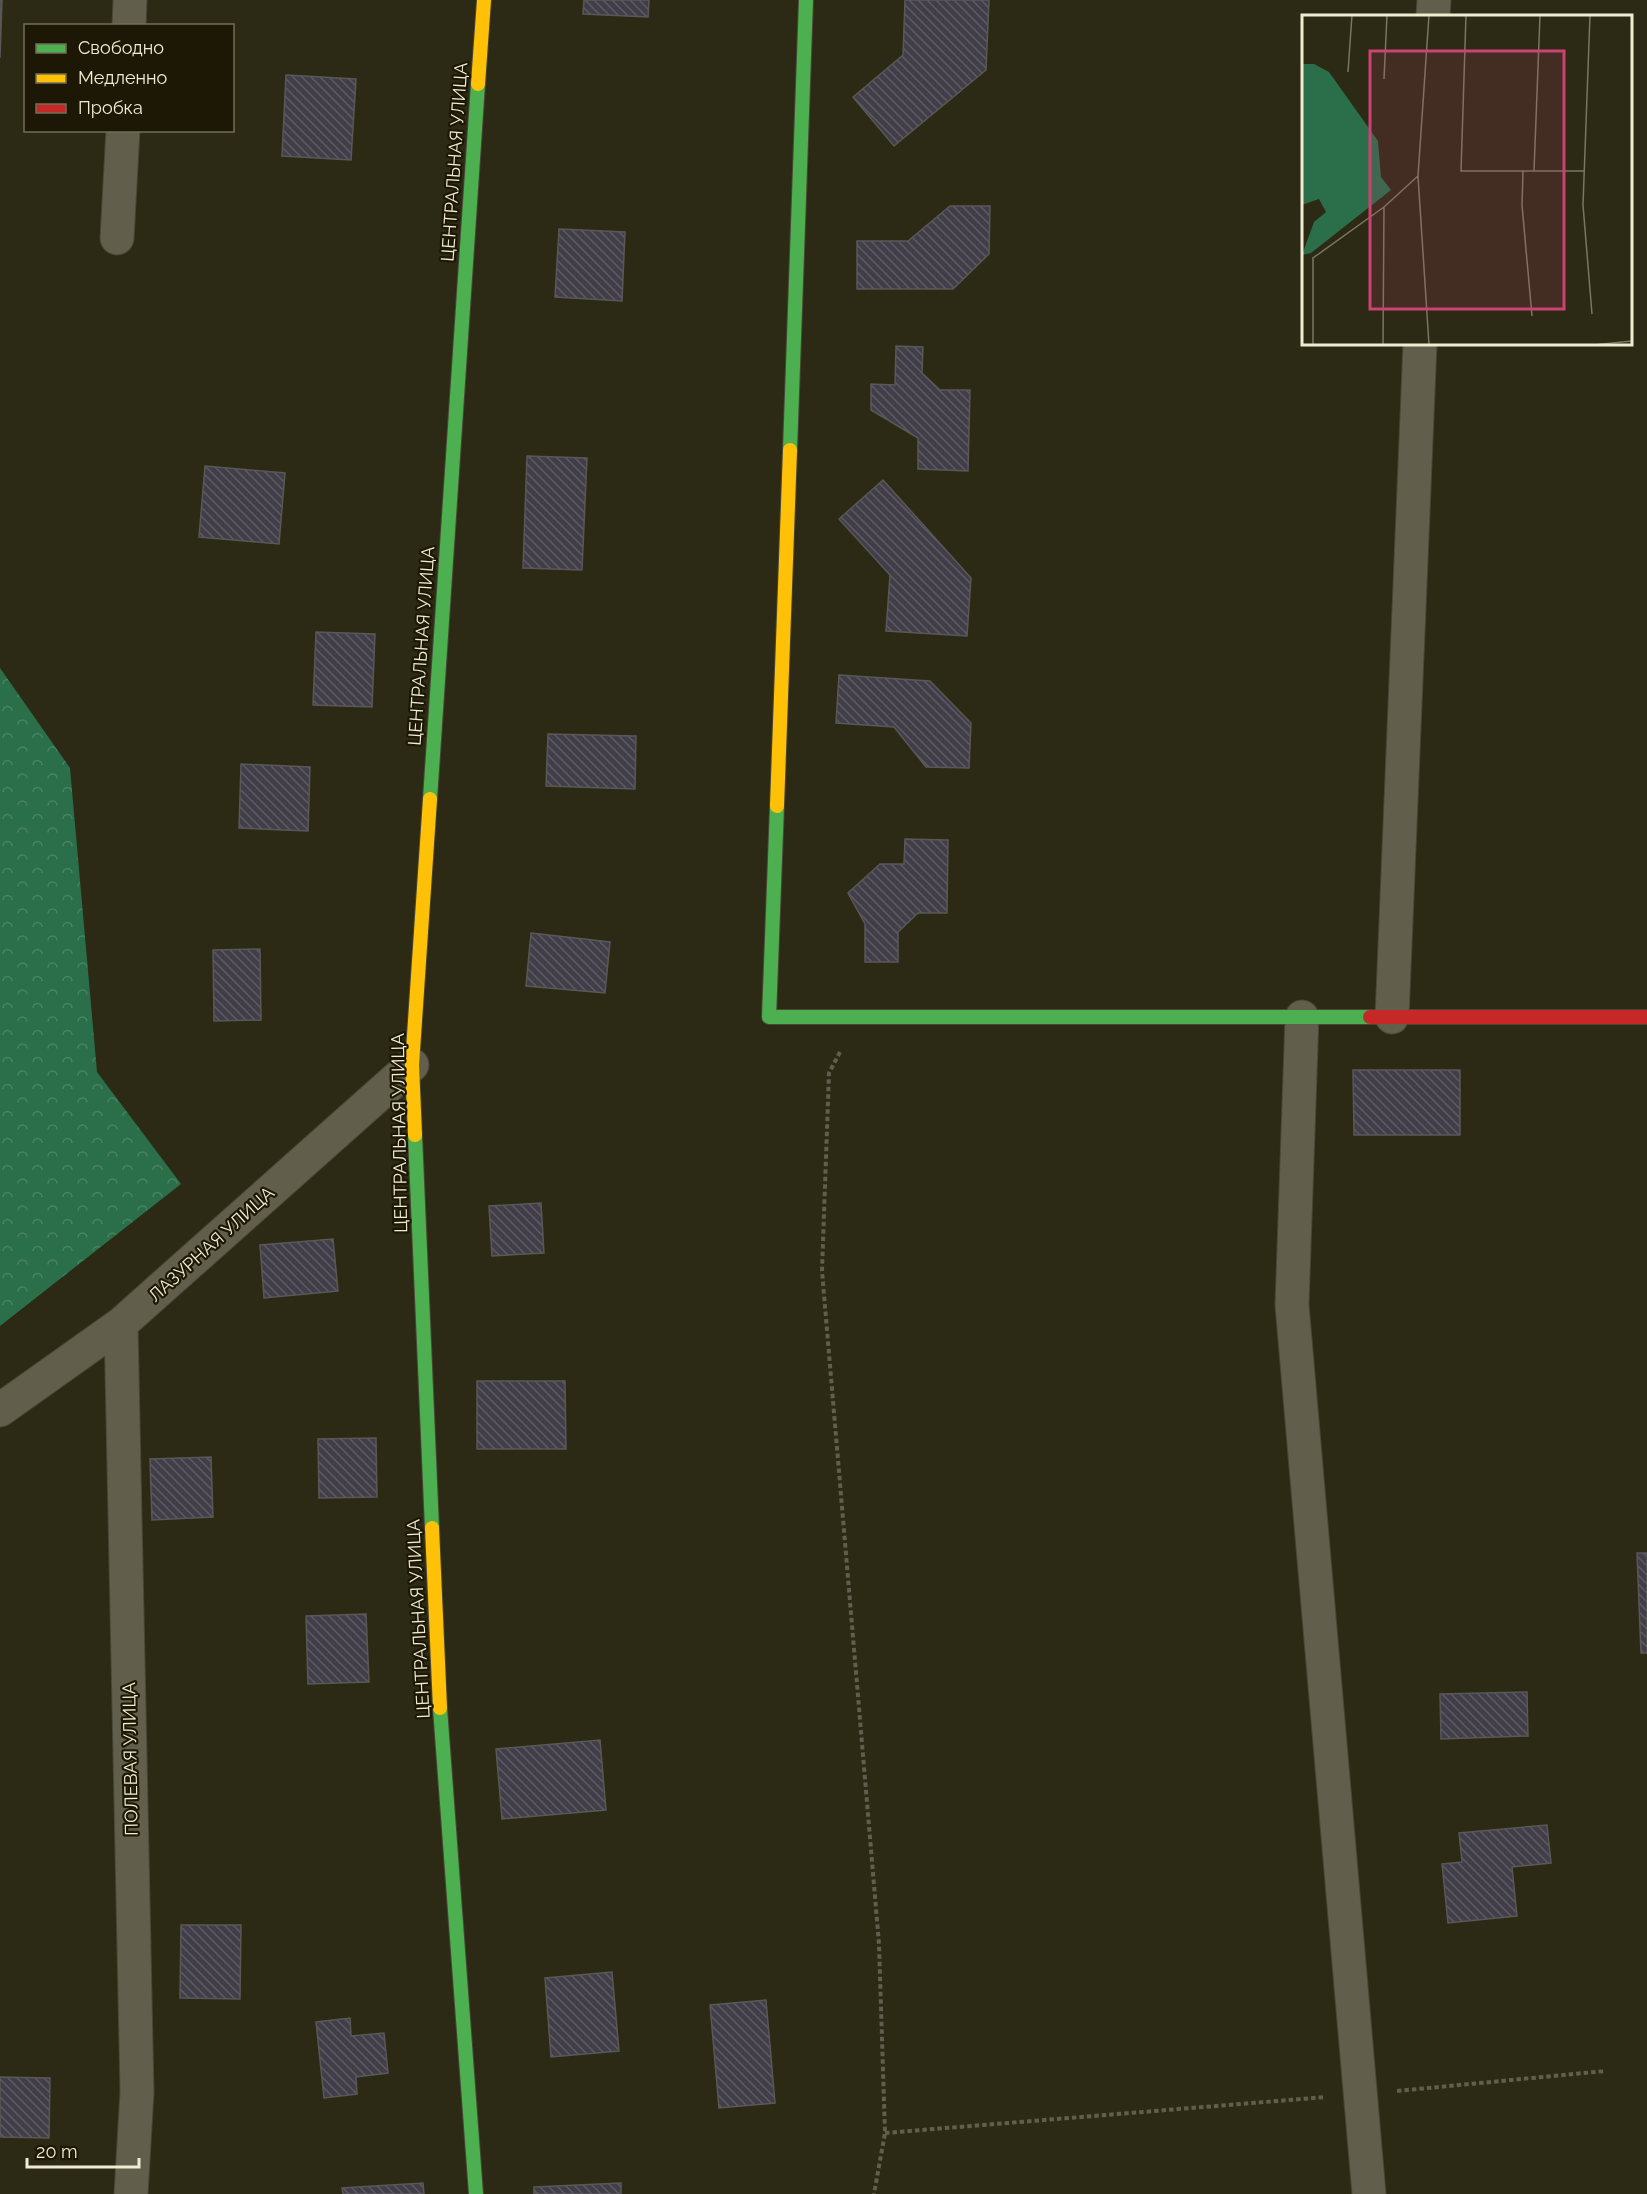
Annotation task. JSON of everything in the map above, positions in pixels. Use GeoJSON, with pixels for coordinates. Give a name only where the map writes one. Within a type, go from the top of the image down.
{"type":"FeatureCollection","features":[{"type":"Feature","properties":{"kind":"street"},"geometry":{"type":"LineString","coordinates":[[129,24],[130,0]]}},
{"type":"Feature","properties":{"kind":"street","name":"ЦЕНТРАЛЬНАЯ УЛИЦА"},"geometry":{"type":"LineString","coordinates":[[476,2194],[441,1734],[411,1065],[484,0]]}},
{"type":"Feature","properties":{"kind":"street"},"geometry":{"type":"LineString","coordinates":[[806,0],[769,1017],[1647,1017]]}},
{"type":"Feature","properties":{"kind":"street"},"geometry":{"type":"LineString","coordinates":[[1433,15],[1434,0]]}},
{"type":"Feature","properties":{"kind":"street"},"geometry":{"type":"LineString","coordinates":[[117,238],[123,132]]}},
{"type":"Feature","properties":{"kind":"street"},"geometry":{"type":"LineString","coordinates":[[1392,1017],[1420,345]]}},
{"type":"Feature","properties":{"kind":"street"},"geometry":{"type":"LineString","coordinates":[[1302,1017],[1292,1305],[1369,2194]]}},
{"type":"Feature","properties":{"kind":"street","name":"ЛАЗУРНАЯ УЛИЦА"},"geometry":{"type":"LineString","coordinates":[[0,1410],[120,1324],[411,1065]]}},
{"type":"Feature","properties":{"kind":"street","name":"ПОЛЕВАЯ УЛИЦА"},"geometry":{"type":"LineString","coordinates":[[120,1324],[137,2092],[131,2194]]}},
{"type":"Feature","properties":{"kind":"path"},"geometry":{"type":"LineString","coordinates":[[859,1017],[828,1072],[822,1271],[879,1944],[885,2133],[873,2194]]}},
{"type":"Feature","properties":{"kind":"path"},"geometry":{"type":"LineString","coordinates":[[885,2133],[1360,2095],[1605,2071]]}},
{"type":"Feature","properties":{"kind":"green space"},"geometry":{"type":"Polygon","coordinates":[[[0,668],[70,768],[97,1072],[181,1184],[0,1326],[0,668]]]}},
{"type":"Feature","properties":{"kind":"building"},"geometry":{"type":"Polygon","coordinates":[[[0,0],[2,0],[0,58],[0,0]]]}},
{"type":"Feature","properties":{"kind":"building"},"geometry":{"type":"Polygon","coordinates":[[[584,0],[649,0],[648,17],[583,14],[584,0]]]}},
{"type":"Feature","properties":{"kind":"building"},"geometry":{"type":"Polygon","coordinates":[[[905,0],[989,0],[986,70],[894,146],[853,97],[903,55],[905,0]]]}},
{"type":"Feature","properties":{"kind":"building"},"geometry":{"type":"Polygon","coordinates":[[[286,75],[356,79],[351,160],[282,156],[286,75]]]}},
{"type":"Feature","properties":{"kind":"building"},"geometry":{"type":"Polygon","coordinates":[[[950,206],[990,206],[989,254],[953,289],[857,289],[857,241],[908,241],[950,206]]]}},
{"type":"Feature","properties":{"kind":"building"},"geometry":{"type":"Polygon","coordinates":[[[559,229],[625,232],[622,301],[555,297],[559,229]]]}},
{"type":"Feature","properties":{"kind":"building"},"geometry":{"type":"Polygon","coordinates":[[[896,346],[923,347],[922,373],[940,390],[970,390],[968,471],[918,469],[918,438],[871,410],[871,384],[895,385],[896,346]]]}},
{"type":"Feature","properties":{"kind":"building"},"geometry":{"type":"Polygon","coordinates":[[[527,456],[587,458],[582,570],[523,568],[527,456]]]}},
{"type":"Feature","properties":{"kind":"building"},"geometry":{"type":"Polygon","coordinates":[[[205,466],[285,473],[279,544],[199,537],[205,466]]]}},
{"type":"Feature","properties":{"kind":"building"},"geometry":{"type":"Polygon","coordinates":[[[883,480],[971,578],[967,636],[886,631],[890,575],[839,519],[883,480]]]}},
{"type":"Feature","properties":{"kind":"building"},"geometry":{"type":"Polygon","coordinates":[[[316,632],[375,634],[372,707],[313,705],[316,632]]]}},
{"type":"Feature","properties":{"kind":"building"},"geometry":{"type":"Polygon","coordinates":[[[839,675],[930,681],[971,723],[969,768],[926,767],[894,727],[836,723],[839,675]]]}},
{"type":"Feature","properties":{"kind":"building"},"geometry":{"type":"Polygon","coordinates":[[[548,734],[636,736],[635,789],[546,786],[548,734]]]}},
{"type":"Feature","properties":{"kind":"building"},"geometry":{"type":"Polygon","coordinates":[[[241,764],[310,767],[308,831],[239,828],[241,764]]]}},
{"type":"Feature","properties":{"kind":"building"},"geometry":{"type":"Polygon","coordinates":[[[905,839],[948,840],[947,913],[918,913],[898,932],[898,962],[865,962],[865,924],[848,893],[880,864],[904,864],[905,839]]]}},
{"type":"Feature","properties":{"kind":"building"},"geometry":{"type":"Polygon","coordinates":[[[531,933],[610,942],[605,993],[526,986],[531,933]]]}},
{"type":"Feature","properties":{"kind":"building"},"geometry":{"type":"Polygon","coordinates":[[[260,949],[261,1020],[214,1021],[213,950],[260,949]]]}},
{"type":"Feature","properties":{"kind":"building"},"geometry":{"type":"Polygon","coordinates":[[[1353,1070],[1460,1070],[1460,1135],[1354,1135],[1353,1070]]]}},
{"type":"Feature","properties":{"kind":"building"},"geometry":{"type":"Polygon","coordinates":[[[541,1203],[544,1253],[492,1256],[489,1206],[541,1203]]]}},
{"type":"Feature","properties":{"kind":"building"},"geometry":{"type":"Polygon","coordinates":[[[333,1239],[338,1291],[264,1298],[260,1245],[333,1239]]]}},
{"type":"Feature","properties":{"kind":"building"},"geometry":{"type":"Polygon","coordinates":[[[477,1381],[565,1381],[566,1449],[477,1449],[477,1381]]]}},
{"type":"Feature","properties":{"kind":"building"},"geometry":{"type":"Polygon","coordinates":[[[376,1438],[377,1497],[319,1498],[318,1439],[376,1438]]]}},
{"type":"Feature","properties":{"kind":"building"},"geometry":{"type":"Polygon","coordinates":[[[211,1457],[213,1517],[152,1520],[150,1459],[211,1457]]]}},
{"type":"Feature","properties":{"kind":"building"},"geometry":{"type":"Polygon","coordinates":[[[1637,1553],[1647,1553],[1647,1653],[1641,1653],[1637,1553]]]}},
{"type":"Feature","properties":{"kind":"building"},"geometry":{"type":"Polygon","coordinates":[[[366,1614],[369,1682],[308,1684],[306,1616],[366,1614]]]}},
{"type":"Feature","properties":{"kind":"building"},"geometry":{"type":"Polygon","coordinates":[[[1527,1692],[1528,1736],[1441,1739],[1440,1694],[1527,1692]]]}},
{"type":"Feature","properties":{"kind":"building"},"geometry":{"type":"Polygon","coordinates":[[[600,1740],[606,1810],[502,1819],[496,1749],[600,1740]]]}},
{"type":"Feature","properties":{"kind":"building"},"geometry":{"type":"Polygon","coordinates":[[[1547,1825],[1551,1863],[1512,1867],[1517,1916],[1448,1923],[1442,1864],[1462,1862],[1459,1833],[1547,1825]]]}},
{"type":"Feature","properties":{"kind":"building"},"geometry":{"type":"Polygon","coordinates":[[[181,1925],[241,1925],[240,1999],[180,1998],[181,1925]]]}},
{"type":"Feature","properties":{"kind":"building"},"geometry":{"type":"Polygon","coordinates":[[[612,1972],[619,2051],[551,2057],[545,1978],[612,1972]]]}},
{"type":"Feature","properties":{"kind":"building"},"geometry":{"type":"Polygon","coordinates":[[[766,2000],[775,2103],[719,2108],[710,2005],[766,2000]]]}},
{"type":"Feature","properties":{"kind":"building"},"geometry":{"type":"Polygon","coordinates":[[[350,2018],[351,2036],[384,2033],[388,2073],[356,2077],[357,2094],[324,2098],[316,2022],[350,2018]]]}},
{"type":"Feature","properties":{"kind":"building"},"geometry":{"type":"Polygon","coordinates":[[[0,2077],[50,2078],[49,2138],[0,2137],[0,2077]]]}},
{"type":"Feature","properties":{"kind":"building"},"geometry":{"type":"Polygon","coordinates":[[[423,2183],[424,2194],[343,2194],[342,2188],[423,2183]]]}},
{"type":"Feature","properties":{"kind":"building"},"geometry":{"type":"Polygon","coordinates":[[[621,2183],[621,2194],[534,2194],[534,2187],[621,2183]]]}},
{"type":"Feature","properties":{"kind":"traffic: fast"},"geometry":{"type":"LineString","coordinates":[[790,450],[806,0]]}},
{"type":"Feature","properties":{"kind":"traffic: fast"},"geometry":{"type":"LineString","coordinates":[[430,799],[478,84]]}},
{"type":"Feature","properties":{"kind":"traffic: fast"},"geometry":{"type":"LineString","coordinates":[[777,806],[769,1017],[1370,1017]]}},
{"type":"Feature","properties":{"kind":"traffic: fast"},"geometry":{"type":"LineString","coordinates":[[415,1135],[432,1528]]}},
{"type":"Feature","properties":{"kind":"traffic: fast"},"geometry":{"type":"LineString","coordinates":[[440,1708],[476,2194]]}},
{"type":"Feature","properties":{"kind":"traffic: slow"},"geometry":{"type":"LineString","coordinates":[[478,84],[484,0]]}},
{"type":"Feature","properties":{"kind":"traffic: slow"},"geometry":{"type":"LineString","coordinates":[[777,806],[790,450]]}},
{"type":"Feature","properties":{"kind":"traffic: slow"},"geometry":{"type":"LineString","coordinates":[[415,1135],[412,1065],[430,799]]}},
{"type":"Feature","properties":{"kind":"traffic: slow"},"geometry":{"type":"LineString","coordinates":[[432,1528],[440,1708]]}},
{"type":"Feature","properties":{"kind":"traffic: jam"},"geometry":{"type":"LineString","coordinates":[[1370,1017],[1647,1017]]}}]}
